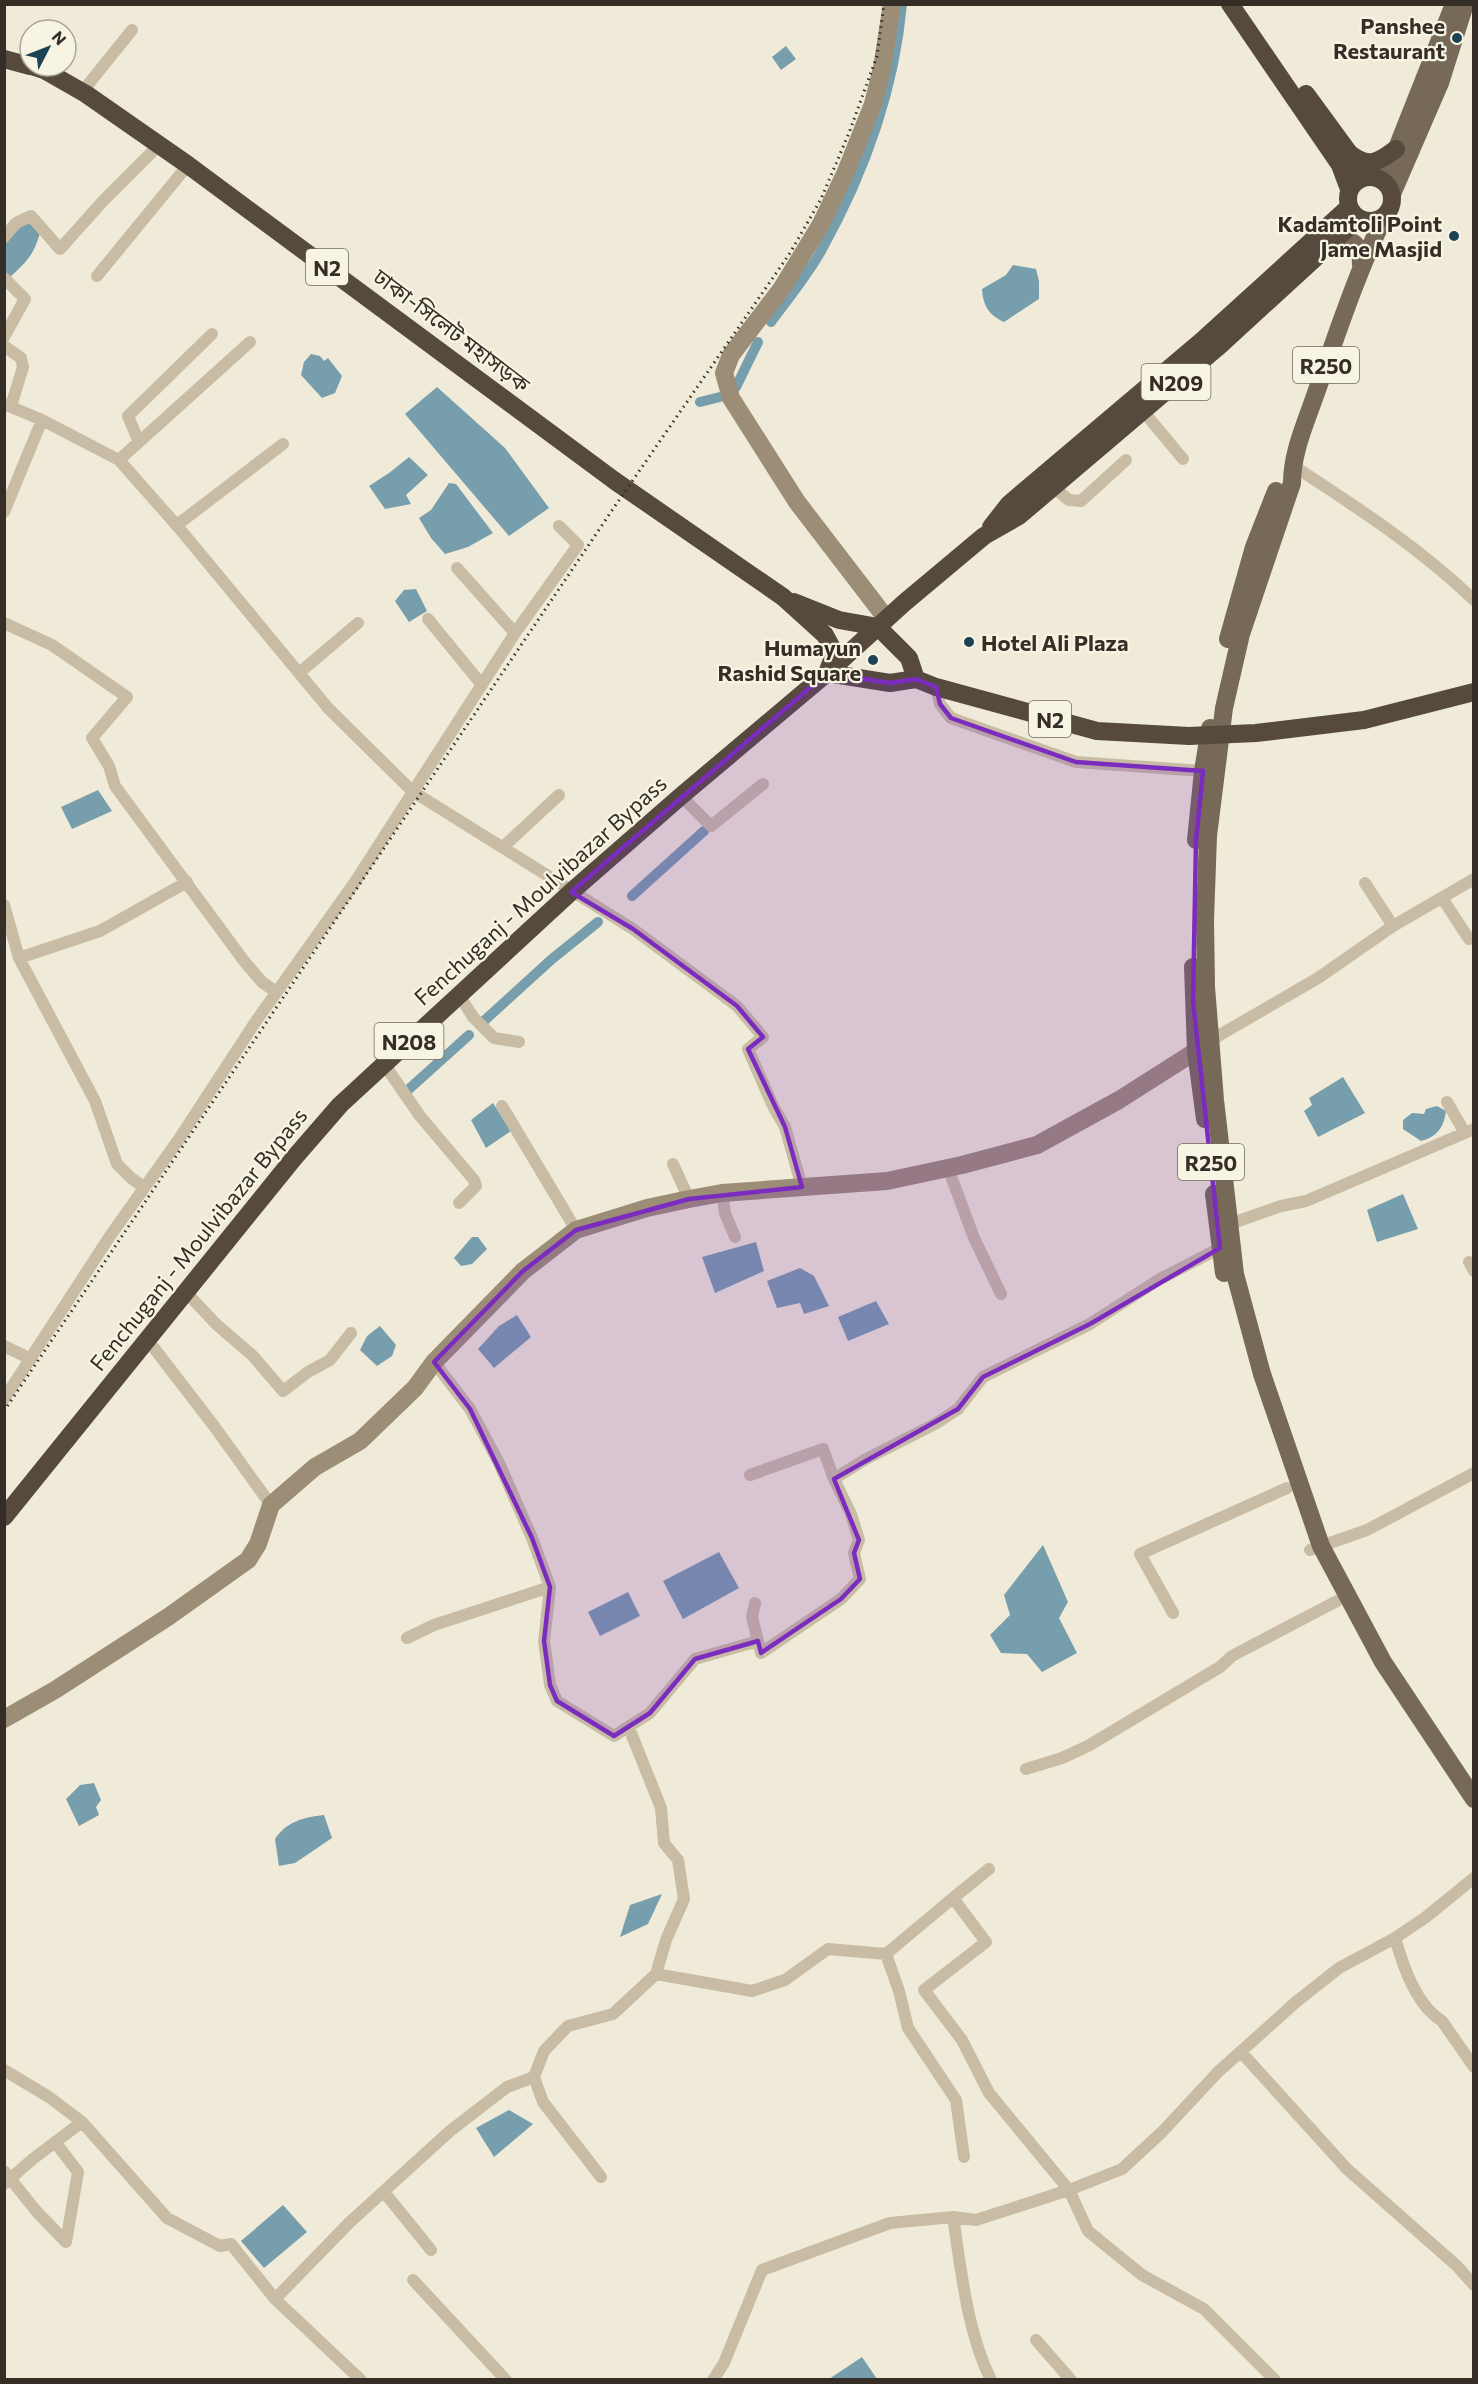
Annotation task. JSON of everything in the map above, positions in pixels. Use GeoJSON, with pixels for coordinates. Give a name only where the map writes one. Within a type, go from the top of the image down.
{"type":"FeatureCollection","features":[{"type":"Feature","properties":{"kind":"highway"},"geometry":{"type":"LineString","coordinates":[[1230,4],[1340,165],[1352,205],[1372,221],[1384,217],[1391,207],[1392,194],[1385,181],[1372,177],[1348,152],[1243,4]]}},
{"type":"Feature","properties":{"kind":"highway","name":"ঢাকা-সিলেট মহাসড়ক"},"geometry":{"type":"LineString","coordinates":[[58,78],[188,165],[615,481],[783,597],[828,640],[834,655],[827,673]]}},
{"type":"Feature","properties":{"kind":"highway"},"geometry":{"type":"LineString","coordinates":[[1348,152],[1366,163],[1379,160],[1396,149]]}},
{"type":"Feature","properties":{"kind":"highway","name":"N209"},"geometry":{"type":"LineString","coordinates":[[882,622],[984,536],[1019,516],[1217,348],[1334,243],[1352,205],[1353,183],[1372,177]]}},
{"type":"Feature","properties":{"kind":"highway","name":"N209"},"geometry":{"type":"LineString","coordinates":[[984,536],[1009,504],[1205,338],[1352,205]]}},
{"type":"Feature","properties":{"kind":"highway","name":"ঢাকা-সিলেট মহাসড়ক"},"geometry":{"type":"LineString","coordinates":[[783,597],[839,620],[882,622]]}},
{"type":"Feature","properties":{"kind":"highway","name":"Fenchuganj - Moulvibazar Bypass"},"geometry":{"type":"LineString","coordinates":[[4,1517],[185,1291],[340,1105],[572,892],[681,796],[827,673],[882,622]]}},
{"type":"Feature","properties":{"kind":"highway"},"geometry":{"type":"LineString","coordinates":[[882,622],[909,658],[916,679]]}},
{"type":"Feature","properties":{"kind":"highway","name":"N2"},"geometry":{"type":"LineString","coordinates":[[827,673],[890,683],[916,679],[936,687],[1097,732],[1189,736],[1240,734],[1364,720],[1473,692]]}},
{"type":"Feature","properties":{"kind":"main road"},"geometry":{"type":"LineString","coordinates":[[1372,177],[1393,158],[1454,4]]}},
{"type":"Feature","properties":{"kind":"main road"},"geometry":{"type":"LineString","coordinates":[[1392,194],[1440,83],[1465,4]]}},
{"type":"Feature","properties":{"kind":"main road","name":"R250"},"geometry":{"type":"LineString","coordinates":[[1352,205],[1363,238],[1361,265]]}},
{"type":"Feature","properties":{"kind":"main road","name":"R250"},"geometry":{"type":"LineString","coordinates":[[1384,217],[1361,265],[1292,465],[1292,483],[1241,634],[1224,708],[1209,836],[1205,908],[1206,987],[1215,1100],[1235,1274],[1262,1374],[1316,1548],[1383,1662],[1473,1799]]}},
{"type":"Feature","properties":{"kind":"main road"},"geometry":{"type":"LineString","coordinates":[[1334,243],[1347,239],[1352,240],[1359,250],[1361,265]]}},
{"type":"Feature","properties":{"kind":"main road","name":"R250"},"geometry":{"type":"LineString","coordinates":[[1292,465],[1281,478],[1254,548],[1234,614],[1219,680],[1203,771],[1196,841],[1194,919],[1196,1051],[1220,1248],[1228,1297],[1287,1488],[1316,1548],[1337,1601],[1373,1665],[1473,1815]]}},
{"type":"Feature","properties":{"kind":"street"},"geometry":{"type":"LineString","coordinates":[[882,622],[797,502],[731,398],[724,373],[731,355],[782,288],[821,224],[845,174],[873,104],[882,68],[892,4]]}},
{"type":"Feature","properties":{"kind":"street"},"geometry":{"type":"LineString","coordinates":[[82,92],[132,30]]}},
{"type":"Feature","properties":{"kind":"street"},"geometry":{"type":"LineString","coordinates":[[4,237],[16,223],[31,216],[60,249],[103,201],[159,145]]}},
{"type":"Feature","properties":{"kind":"street"},"geometry":{"type":"LineString","coordinates":[[97,276],[188,165]]}},
{"type":"Feature","properties":{"kind":"street"},"geometry":{"type":"LineString","coordinates":[[4,278],[25,298],[4,337]]}},
{"type":"Feature","properties":{"kind":"street"},"geometry":{"type":"LineString","coordinates":[[138,440],[128,416],[212,334]]}},
{"type":"Feature","properties":{"kind":"street"},"geometry":{"type":"LineString","coordinates":[[119,460],[138,440],[250,342]]}},
{"type":"Feature","properties":{"kind":"street"},"geometry":{"type":"LineString","coordinates":[[4,346],[21,358],[23,367],[8,405],[119,460],[177,525],[328,708],[412,791],[633,929],[737,1006],[763,1037],[748,1049],[773,1106],[785,1127],[802,1187]]}},
{"type":"Feature","properties":{"kind":"street"},"geometry":{"type":"LineString","coordinates":[[1143,411],[1183,459]]}},
{"type":"Feature","properties":{"kind":"street"},"geometry":{"type":"LineString","coordinates":[[4,512],[42,420]]}},
{"type":"Feature","properties":{"kind":"street"},"geometry":{"type":"LineString","coordinates":[[177,525],[283,444]]}},
{"type":"Feature","properties":{"kind":"street"},"geometry":{"type":"LineString","coordinates":[[1053,487],[1069,500],[1081,501],[1126,460]]}},
{"type":"Feature","properties":{"kind":"street"},"geometry":{"type":"LineString","coordinates":[[1292,465],[1390,531],[1438,568],[1473,600]]}},
{"type":"Feature","properties":{"kind":"street"},"geometry":{"type":"LineString","coordinates":[[5,1399],[276,992],[355,882],[515,633],[578,545],[559,526]]}},
{"type":"Feature","properties":{"kind":"street"},"geometry":{"type":"LineString","coordinates":[[457,568],[515,633]]}},
{"type":"Feature","properties":{"kind":"street"},"geometry":{"type":"LineString","coordinates":[[428,620],[482,685]]}},
{"type":"Feature","properties":{"kind":"street"},"geometry":{"type":"LineString","coordinates":[[4,623],[52,645],[127,697],[92,738],[109,766],[115,786],[244,962],[262,982],[276,992]]}},
{"type":"Feature","properties":{"kind":"street"},"geometry":{"type":"LineString","coordinates":[[299,673],[358,623]]}},
{"type":"Feature","properties":{"kind":"street"},"geometry":{"type":"LineString","coordinates":[[936,687],[940,704],[951,718],[1076,762],[1203,771]]}},
{"type":"Feature","properties":{"kind":"street"},"geometry":{"type":"LineString","coordinates":[[681,796],[711,826],[763,784]]}},
{"type":"Feature","properties":{"kind":"street"},"geometry":{"type":"LineString","coordinates":[[503,847],[559,795]]}},
{"type":"Feature","properties":{"kind":"street"},"geometry":{"type":"LineString","coordinates":[[4,1719],[55,1690],[158,1623],[248,1560],[258,1544],[271,1505],[315,1467],[360,1441],[415,1388],[434,1362],[523,1271],[576,1230],[648,1208],[689,1199],[722,1193],[887,1181],[1036,1145],[1119,1100],[1196,1051],[1210,1039],[1318,978],[1393,926],[1473,879]]}},
{"type":"Feature","properties":{"kind":"street"},"geometry":{"type":"LineString","coordinates":[[19,958],[100,931],[187,882]]}},
{"type":"Feature","properties":{"kind":"street"},"geometry":{"type":"LineString","coordinates":[[1365,883],[1393,926]]}},
{"type":"Feature","properties":{"kind":"street"},"geometry":{"type":"LineString","coordinates":[[1442,898],[1469,939]]}},
{"type":"Feature","properties":{"kind":"street"},"geometry":{"type":"LineString","coordinates":[[4,905],[19,958],[95,1101],[117,1164],[144,1187]]}},
{"type":"Feature","properties":{"kind":"street"},"geometry":{"type":"LineString","coordinates":[[459,995],[473,1017],[494,1038],[519,1042]]}},
{"type":"Feature","properties":{"kind":"street"},"geometry":{"type":"LineString","coordinates":[[384,1064],[420,1116],[474,1180],[476,1186],[459,1203]]}},
{"type":"Feature","properties":{"kind":"street"},"geometry":{"type":"LineString","coordinates":[[1230,1224],[1281,1206],[1306,1201],[1469,1131],[1447,1102]]}},
{"type":"Feature","properties":{"kind":"street"},"geometry":{"type":"LineString","coordinates":[[502,1106],[576,1230]]}},
{"type":"Feature","properties":{"kind":"street"},"geometry":{"type":"LineString","coordinates":[[673,1164],[689,1199]]}},
{"type":"Feature","properties":{"kind":"street"},"geometry":{"type":"LineString","coordinates":[[948,1168],[975,1238],[1001,1294]]}},
{"type":"Feature","properties":{"kind":"street"},"geometry":{"type":"LineString","coordinates":[[722,1193],[725,1213],[735,1237]]}},
{"type":"Feature","properties":{"kind":"street"},"geometry":{"type":"LineString","coordinates":[[834,1479],[958,1409],[983,1377],[1090,1324],[1167,1275],[1220,1248]]}},
{"type":"Feature","properties":{"kind":"street"},"geometry":{"type":"LineString","coordinates":[[185,1291],[216,1324],[253,1356],[283,1391],[308,1372],[330,1360],[351,1333]]}},
{"type":"Feature","properties":{"kind":"street"},"geometry":{"type":"LineString","coordinates":[[147,1339],[214,1425],[271,1505]]}},
{"type":"Feature","properties":{"kind":"street"},"geometry":{"type":"LineString","coordinates":[[4,1346],[31,1359]]}},
{"type":"Feature","properties":{"kind":"street"},"geometry":{"type":"LineString","coordinates":[[434,1362],[470,1409],[499,1463],[532,1538],[550,1587],[544,1641],[550,1685],[557,1701],[614,1736],[650,1713],[695,1659],[759,1641]]}},
{"type":"Feature","properties":{"kind":"street"},"geometry":{"type":"LineString","coordinates":[[750,1475],[823,1449],[851,1514],[859,1540],[854,1554],[860,1579],[841,1599],[761,1653],[752,1617],[755,1603]]}},
{"type":"Feature","properties":{"kind":"street"},"geometry":{"type":"LineString","coordinates":[[1316,1548],[1367,1530],[1473,1473]]}},
{"type":"Feature","properties":{"kind":"street"},"geometry":{"type":"LineString","coordinates":[[1173,1613],[1140,1554],[1287,1488]]}},
{"type":"Feature","properties":{"kind":"street"},"geometry":{"type":"LineString","coordinates":[[407,1638],[434,1625],[550,1587]]}},
{"type":"Feature","properties":{"kind":"street"},"geometry":{"type":"LineString","coordinates":[[1026,1768],[1062,1758],[1088,1746],[1220,1667],[1232,1656],[1337,1601]]}},
{"type":"Feature","properties":{"kind":"street"},"geometry":{"type":"LineString","coordinates":[[601,2177],[543,2102],[534,2077],[544,2050],[568,2026],[613,2014],[656,1974],[666,1940],[684,1899],[678,1860],[664,1843],[661,1808],[629,1728]]}},
{"type":"Feature","properties":{"kind":"street"},"geometry":{"type":"LineString","coordinates":[[656,1974],[752,1990],[785,1980],[828,1949],[886,1954],[989,1869]]}},
{"type":"Feature","properties":{"kind":"street"},"geometry":{"type":"LineString","coordinates":[[713,2379],[724,2363],[762,2270],[890,2223],[953,2217],[976,2220],[1069,2190],[1122,2169],[1241,2052],[1296,2002],[1339,1968],[1395,1938],[1473,1878]]}},
{"type":"Feature","properties":{"kind":"street"},"geometry":{"type":"LineString","coordinates":[[953,1898],[986,1942],[924,1990],[962,2040],[989,2093],[1069,2190],[1088,2231],[1142,2275],[1204,2309],[1275,2379]]}},
{"type":"Feature","properties":{"kind":"street"},"geometry":{"type":"LineString","coordinates":[[1395,1938],[1401,1958],[1422,2003],[1442,2021],[1473,2067]]}},
{"type":"Feature","properties":{"kind":"street"},"geometry":{"type":"LineString","coordinates":[[886,1954],[899,1991],[908,2028],[956,2100],[964,2157]]}},
{"type":"Feature","properties":{"kind":"street"},"geometry":{"type":"LineString","coordinates":[[1241,2052],[1347,2169],[1457,2266],[1473,2285]]}},
{"type":"Feature","properties":{"kind":"street"},"geometry":{"type":"LineString","coordinates":[[4,2070],[49,2097],[82,2122],[167,2218],[220,2246],[231,2244],[275,2299],[361,2379]]}},
{"type":"Feature","properties":{"kind":"street"},"geometry":{"type":"LineString","coordinates":[[275,2299],[350,2222],[450,2131],[507,2086],[534,2077]]}},
{"type":"Feature","properties":{"kind":"street"},"geometry":{"type":"LineString","coordinates":[[54,2142],[78,2172],[66,2242],[7,2178],[54,2142],[82,2122]]}},
{"type":"Feature","properties":{"kind":"street"},"geometry":{"type":"LineString","coordinates":[[384,2192],[432,2250]]}},
{"type":"Feature","properties":{"kind":"street"},"geometry":{"type":"LineString","coordinates":[[953,2217],[962,2276],[981,2360],[991,2379]]}},
{"type":"Feature","properties":{"kind":"street"},"geometry":{"type":"LineString","coordinates":[[413,2280],[506,2379]]}},
{"type":"Feature","properties":{"kind":"street"},"geometry":{"type":"LineString","coordinates":[[1036,2340],[1071,2379]]}},
{"type":"Feature","properties":{"kind":"highlighted area"},"geometry":{"type":"Polygon","coordinates":[[[827,673],[890,683],[916,679],[936,687],[940,704],[951,718],[1076,762],[1203,771],[1196,841],[1193,1001],[1220,1248],[1090,1324],[983,1377],[958,1409],[834,1479],[859,1540],[854,1553],[860,1579],[841,1599],[761,1653],[758,1641],[695,1659],[650,1713],[614,1736],[557,1701],[550,1685],[544,1641],[550,1587],[532,1538],[470,1409],[434,1362],[523,1271],[576,1230],[689,1199],[802,1187],[785,1127],[748,1049],[763,1037],[737,1006],[633,929],[571,892],[827,673]]]}},
{"type":"Feature","properties":{"kind":"water"},"geometry":{"type":"Polygon","coordinates":[[[786,46],[796,59],[781,70],[772,57],[786,46]]]}},
{"type":"Feature","properties":{"kind":"water"},"geometry":{"type":"Polygon","coordinates":[[[27,221],[40,233],[28,259],[8,279],[5,276],[5,242],[27,221]]]}},
{"type":"Feature","properties":{"kind":"water"},"geometry":{"type":"Polygon","coordinates":[[[1013,265],[1036,269],[1039,299],[1004,322],[988,309],[982,289],[1006,275],[1013,265]]]}},
{"type":"Feature","properties":{"kind":"water"},"geometry":{"type":"Polygon","coordinates":[[[311,354],[320,356],[324,361],[328,358],[342,376],[335,393],[322,398],[301,375],[304,362],[311,354]]]}},
{"type":"Feature","properties":{"kind":"water"},"geometry":{"type":"Polygon","coordinates":[[[437,387],[505,448],[549,508],[509,536],[405,414],[437,387]]]}},
{"type":"Feature","properties":{"kind":"water"},"geometry":{"type":"Polygon","coordinates":[[[409,457],[428,475],[406,495],[411,504],[385,509],[369,486],[409,457]]]}},
{"type":"Feature","properties":{"kind":"water"},"geometry":{"type":"Polygon","coordinates":[[[449,483],[456,484],[493,533],[468,547],[445,554],[431,538],[419,518],[431,510],[449,483]]]}},
{"type":"Feature","properties":{"kind":"water"},"geometry":{"type":"Polygon","coordinates":[[[416,589],[427,611],[409,622],[395,601],[404,590],[416,589]]]}},
{"type":"Feature","properties":{"kind":"water"},"geometry":{"type":"Polygon","coordinates":[[[98,790],[112,811],[72,829],[61,807],[98,790]]]}},
{"type":"Feature","properties":{"kind":"water"},"geometry":{"type":"Polygon","coordinates":[[[1343,1077],[1365,1113],[1318,1137],[1304,1111],[1312,1105],[1309,1098],[1343,1077]]]}},
{"type":"Feature","properties":{"kind":"water"},"geometry":{"type":"Polygon","coordinates":[[[493,1103],[511,1131],[486,1148],[471,1120],[493,1103]]]}},
{"type":"Feature","properties":{"kind":"water"},"geometry":{"type":"Polygon","coordinates":[[[1437,1106],[1446,1111],[1445,1117],[1439,1130],[1431,1137],[1421,1141],[1403,1129],[1403,1120],[1412,1113],[1424,1114],[1426,1109],[1437,1106]]]}},
{"type":"Feature","properties":{"kind":"water"},"geometry":{"type":"Polygon","coordinates":[[[1403,1194],[1418,1229],[1377,1242],[1367,1210],[1403,1194]]]}},
{"type":"Feature","properties":{"kind":"water"},"geometry":{"type":"Polygon","coordinates":[[[472,1237],[478,1237],[487,1249],[472,1264],[461,1266],[454,1258],[472,1237]]]}},
{"type":"Feature","properties":{"kind":"water"},"geometry":{"type":"Polygon","coordinates":[[[756,1242],[764,1271],[715,1293],[702,1257],[756,1242]]]}},
{"type":"Feature","properties":{"kind":"water"},"geometry":{"type":"Polygon","coordinates":[[[800,1268],[814,1276],[829,1306],[804,1314],[800,1303],[777,1308],[767,1281],[800,1268]]]}},
{"type":"Feature","properties":{"kind":"water"},"geometry":{"type":"Polygon","coordinates":[[[876,1301],[889,1324],[848,1341],[838,1317],[876,1301]]]}},
{"type":"Feature","properties":{"kind":"water"},"geometry":{"type":"Polygon","coordinates":[[[517,1315],[531,1337],[494,1368],[478,1349],[499,1326],[517,1315]]]}},
{"type":"Feature","properties":{"kind":"water"},"geometry":{"type":"Polygon","coordinates":[[[380,1326],[396,1345],[392,1356],[377,1366],[360,1350],[367,1336],[380,1326]]]}},
{"type":"Feature","properties":{"kind":"water"},"geometry":{"type":"Polygon","coordinates":[[[1043,1545],[1068,1602],[1059,1618],[1077,1653],[1042,1672],[1027,1654],[1001,1653],[990,1635],[1010,1615],[1004,1595],[1043,1545]]]}},
{"type":"Feature","properties":{"kind":"water"},"geometry":{"type":"Polygon","coordinates":[[[719,1552],[739,1588],[683,1619],[663,1581],[719,1552]]]}},
{"type":"Feature","properties":{"kind":"water"},"geometry":{"type":"Polygon","coordinates":[[[628,1592],[640,1616],[600,1636],[588,1612],[628,1592]]]}},
{"type":"Feature","properties":{"kind":"water"},"geometry":{"type":"Polygon","coordinates":[[[94,1783],[101,1800],[96,1807],[99,1815],[79,1826],[66,1799],[80,1785],[94,1783]]]}},
{"type":"Feature","properties":{"kind":"water"},"geometry":{"type":"Polygon","coordinates":[[[324,1815],[332,1838],[295,1863],[279,1866],[275,1839],[279,1833],[296,1821],[324,1815]]]}},
{"type":"Feature","properties":{"kind":"water"},"geometry":{"type":"Polygon","coordinates":[[[662,1894],[648,1924],[620,1937],[630,1905],[662,1894]]]}},
{"type":"Feature","properties":{"kind":"water"},"geometry":{"type":"Polygon","coordinates":[[[509,2110],[533,2124],[494,2157],[476,2128],[509,2110]]]}},
{"type":"Feature","properties":{"kind":"water"},"geometry":{"type":"Polygon","coordinates":[[[283,2205],[307,2232],[264,2268],[241,2241],[283,2205]]]}},
{"type":"Feature","properties":{"kind":"water"},"geometry":{"type":"Polygon","coordinates":[[[862,2357],[877,2379],[829,2379],[862,2357]]]}},
{"type":"Feature","properties":{"kind":"waterway"},"geometry":{"type":"LineString","coordinates":[[771,322],[821,251],[851,192],[875,132],[884,101],[898,37],[902,4]]}},
{"type":"Feature","properties":{"kind":"waterway"},"geometry":{"type":"LineString","coordinates":[[736,387],[758,342]]}},
{"type":"Feature","properties":{"kind":"waterway"},"geometry":{"type":"LineString","coordinates":[[700,402],[720,397]]}},
{"type":"Feature","properties":{"kind":"waterway"},"geometry":{"type":"LineString","coordinates":[[632,896],[704,831]]}},
{"type":"Feature","properties":{"kind":"waterway"},"geometry":{"type":"LineString","coordinates":[[485,1020],[552,959],[598,922]]}},
{"type":"Feature","properties":{"kind":"waterway"},"geometry":{"type":"LineString","coordinates":[[409,1089],[469,1035]]}},
{"type":"Feature","properties":{"kind":"railway"},"geometry":{"type":"LineString","coordinates":[[4,1411],[615,506],[790,253],[821,199],[849,133],[877,56],[884,4]]}},
{"type":"Feature","properties":{"kind":"place","name":"Panshee Restaurant"},"geometry":{"type":"Point","coordinates":[1457,38]}},
{"type":"Feature","properties":{"kind":"place","name":"Kadamtoli Point Jame Masjid"},"geometry":{"type":"Point","coordinates":[1454,236]}},
{"type":"Feature","properties":{"kind":"place","name":"Hotel Ali Plaza"},"geometry":{"type":"Point","coordinates":[969,642]}},
{"type":"Feature","properties":{"kind":"place","name":"Humayun Rashid Square"},"geometry":{"type":"Point","coordinates":[873,660]}}]}
